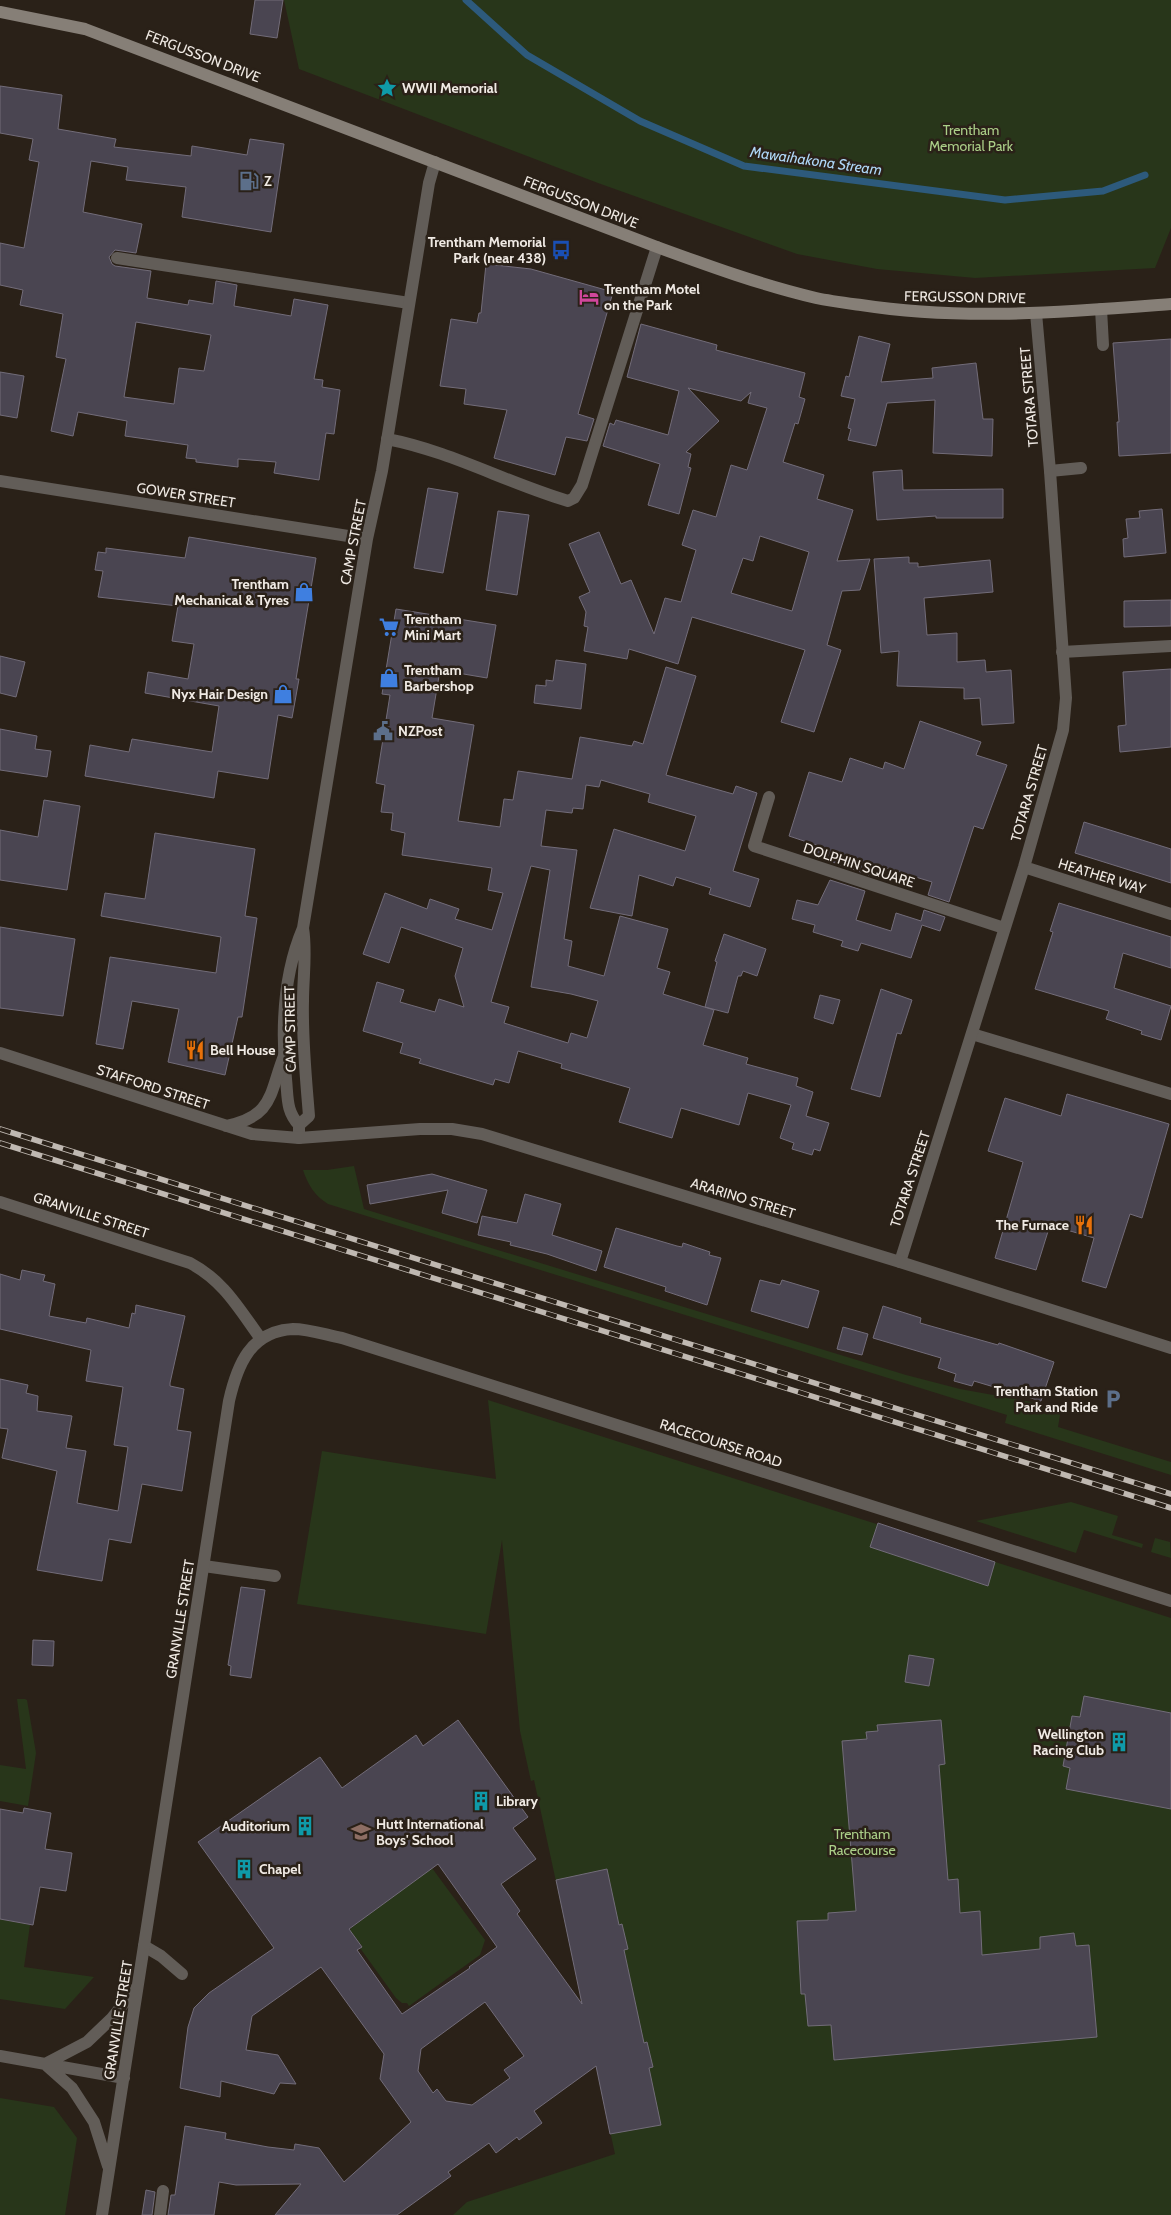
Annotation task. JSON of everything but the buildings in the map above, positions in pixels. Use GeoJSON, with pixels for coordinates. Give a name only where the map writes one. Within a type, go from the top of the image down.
{"type":"FeatureCollection","features":[{"type":"Feature","properties":{"kind":"main road","name":"FERGUSSON DRIVE"},"geometry":{"type":"LineString","coordinates":[[0,12],[85,28],[657,247],[731,274],[817,298],[899,311],[972,315],[1036,313],[1171,304]]}},
{"type":"Feature","properties":{"kind":"street","name":"CAMP STREET"},"geometry":{"type":"LineString","coordinates":[[299,1132],[290,1115],[284,1056],[284,1011],[296,945],[303,928],[367,539],[387,438],[429,183],[435,162]]}},
{"type":"Feature","properties":{"kind":"street"},"geometry":{"type":"LineString","coordinates":[[387,438],[417,445],[534,491],[568,501],[574,498],[582,486],[657,247]]}},
{"type":"Feature","properties":{"kind":"street"},"geometry":{"type":"LineString","coordinates":[[117,258],[409,303]]}},
{"type":"Feature","properties":{"kind":"street"},"geometry":{"type":"LineString","coordinates":[[1101,309],[1103,345]]}},
{"type":"Feature","properties":{"kind":"street","name":"TOTARA STREET"},"geometry":{"type":"LineString","coordinates":[[900,1262],[1024,867],[1063,730],[1066,698],[1050,471],[1036,313]]}},
{"type":"Feature","properties":{"kind":"street"},"geometry":{"type":"LineString","coordinates":[[1050,471],[1081,468]]}},
{"type":"Feature","properties":{"kind":"street","name":"GOWER STREET"},"geometry":{"type":"LineString","coordinates":[[0,481],[367,539]]}},
{"type":"Feature","properties":{"kind":"street"},"geometry":{"type":"LineString","coordinates":[[1062,652],[1171,646]]}},
{"type":"Feature","properties":{"kind":"street","name":"DOLPHIN SQUARE"},"geometry":{"type":"LineString","coordinates":[[769,797],[754,846],[1004,928]]}},
{"type":"Feature","properties":{"kind":"street","name":"HEATHER WAY"},"geometry":{"type":"LineString","coordinates":[[1024,867],[1171,914]]}},
{"type":"Feature","properties":{"kind":"street","name":"CAMP STREET"},"geometry":{"type":"LineString","coordinates":[[299,1132],[309,1116],[303,1045],[303,999],[307,948],[303,928]]}},
{"type":"Feature","properties":{"kind":"street"},"geometry":{"type":"LineString","coordinates":[[972,1034],[1171,1094]]}},
{"type":"Feature","properties":{"kind":"street","name":"STAFFORD STREET"},"geometry":{"type":"LineString","coordinates":[[0,1053],[252,1134],[299,1132]]}},
{"type":"Feature","properties":{"kind":"street"},"geometry":{"type":"LineString","coordinates":[[226,1126],[252,1117],[265,1107],[273,1091],[284,1056]]}},
{"type":"Feature","properties":{"kind":"street","name":"ARARINO STREET"},"geometry":{"type":"LineString","coordinates":[[299,1132],[420,1128],[452,1129],[482,1134],[900,1262],[1171,1348]]}},
{"type":"Feature","properties":{"kind":"street","name":"GRANVILLE STREET"},"geometry":{"type":"LineString","coordinates":[[0,1202],[190,1263],[207,1272],[221,1284],[261,1339],[247,1352],[237,1370],[235,1378],[102,2215]]}},
{"type":"Feature","properties":{"kind":"street","name":"RACECOURSE ROAD"},"geometry":{"type":"LineString","coordinates":[[261,1339],[292,1329],[342,1338],[1171,1602]]}},
{"type":"Feature","properties":{"kind":"street"},"geometry":{"type":"LineString","coordinates":[[204,1566],[276,1576]]}},
{"type":"Feature","properties":{"kind":"street"},"geometry":{"type":"LineString","coordinates":[[144,1946],[162,1956],[182,1974]]}},
{"type":"Feature","properties":{"kind":"street"},"geometry":{"type":"LineString","coordinates":[[45,2064],[87,2042],[112,2018],[138,1987]]}},
{"type":"Feature","properties":{"kind":"street"},"geometry":{"type":"LineString","coordinates":[[0,2056],[124,2078]]}},
{"type":"Feature","properties":{"kind":"street"},"geometry":{"type":"LineString","coordinates":[[45,2064],[72,2088],[94,2122],[109,2169]]}},
{"type":"Feature","properties":{"kind":"street"},"geometry":{"type":"LineString","coordinates":[[160,2215],[163,2191]]}},
{"type":"Feature","properties":{"kind":"green space","name":"Trentham Memorial Park"},"geometry":{"type":"Polygon","coordinates":[[[284,0],[1171,0],[1171,228],[1155,268],[975,278],[877,269],[797,254],[598,183],[299,69],[284,0]]]}},
{"type":"Feature","properties":{"kind":"green space"},"geometry":{"type":"Polygon","coordinates":[[[354,1166],[364,1209],[906,1375],[960,1389],[1053,1406],[1060,1415],[1058,1427],[1171,1462],[1171,1475],[1005,1423],[1007,1415],[328,1204],[312,1190],[303,1170],[327,1170],[354,1166]]]}},
{"type":"Feature","properties":{"kind":"green space","name":"Trentham Racecourse"},"geometry":{"type":"Polygon","coordinates":[[[488,1400],[1171,1618],[1171,2215],[453,2215],[467,2202],[615,2154],[534,1780],[531,1781],[520,1731],[502,1540],[486,1634],[297,1604],[322,1451],[496,1479],[488,1400]]]}},
{"type":"Feature","properties":{"kind":"green space"},"geometry":{"type":"Polygon","coordinates":[[[1071,1502],[1118,1516],[1112,1535],[1143,1544],[1142,1548],[1084,1530],[1076,1553],[976,1521],[1071,1502]]]}},
{"type":"Feature","properties":{"kind":"green space"},"geometry":{"type":"Polygon","coordinates":[[[1155,1538],[1170,1542],[1171,1558],[1151,1552],[1155,1538]]]}},
{"type":"Feature","properties":{"kind":"green space"},"geometry":{"type":"Polygon","coordinates":[[[17,1699],[27,1700],[36,1753],[28,1806],[0,1801],[0,1765],[26,1769],[17,1699]]]}},
{"type":"Feature","properties":{"kind":"green space"},"geometry":{"type":"Polygon","coordinates":[[[432,1868],[485,1940],[480,1955],[409,2006],[407,2003],[402,2003],[396,1998],[350,1931],[351,1928],[432,1868]]]}},
{"type":"Feature","properties":{"kind":"green space"},"geometry":{"type":"Polygon","coordinates":[[[0,1919],[30,1925],[24,1967],[94,1977],[65,2009],[0,1999],[0,1919]]]}},
{"type":"Feature","properties":{"kind":"green space"},"geometry":{"type":"Polygon","coordinates":[[[0,2098],[54,2107],[77,2138],[65,2215],[0,2215],[0,2098]]]}},
{"type":"Feature","properties":{"kind":"waterway","name":"Mawaihakona Stream"},"geometry":{"type":"LineString","coordinates":[[466,0],[527,55],[640,121],[744,166],[1005,200],[1103,191],[1145,175]]}},
{"type":"Feature","properties":{"kind":"railway"},"geometry":{"type":"LineString","coordinates":[[0,1129],[1171,1494]]}},
{"type":"Feature","properties":{"kind":"railway"},"geometry":{"type":"LineString","coordinates":[[0,1143],[1171,1508]]}},
{"type":"Feature","properties":{"kind":"place","name":"WWII Memorial"},"geometry":{"type":"Point","coordinates":[387,88]}},
{"type":"Feature","properties":{"kind":"place","name":"Z"},"geometry":{"type":"Point","coordinates":[249,181]}},
{"type":"Feature","properties":{"kind":"place","name":"Trentham Memorial Park (near 438)"},"geometry":{"type":"Point","coordinates":[561,250]}},
{"type":"Feature","properties":{"kind":"place","name":"Trentham Motel on the Park"},"geometry":{"type":"Point","coordinates":[589,297]}},
{"type":"Feature","properties":{"kind":"place","name":"Trentham Mechanical & Tyres"},"geometry":{"type":"Point","coordinates":[304,592]}},
{"type":"Feature","properties":{"kind":"place","name":"Trentham Mini Mart"},"geometry":{"type":"Point","coordinates":[389,627]}},
{"type":"Feature","properties":{"kind":"place","name":"Trentham Barbershop"},"geometry":{"type":"Point","coordinates":[389,678]}},
{"type":"Feature","properties":{"kind":"place","name":"Nyx Hair Design"},"geometry":{"type":"Point","coordinates":[283,694]}},
{"type":"Feature","properties":{"kind":"place","name":"NZPost"},"geometry":{"type":"Point","coordinates":[383,731]}},
{"type":"Feature","properties":{"kind":"place","name":"Bell House"},"geometry":{"type":"Point","coordinates":[195,1050]}},
{"type":"Feature","properties":{"kind":"place","name":"The Furnace"},"geometry":{"type":"Point","coordinates":[1084,1225]}},
{"type":"Feature","properties":{"kind":"place","name":"Trentham Station Park and Ride"},"geometry":{"type":"Point","coordinates":[1113,1399]}},
{"type":"Feature","properties":{"kind":"place","name":"Wellington Racing Club"},"geometry":{"type":"Point","coordinates":[1119,1742]}},
{"type":"Feature","properties":{"kind":"place","name":"Library"},"geometry":{"type":"Point","coordinates":[481,1801]}},
{"type":"Feature","properties":{"kind":"place","name":"Auditorium"},"geometry":{"type":"Point","coordinates":[305,1826]}},
{"type":"Feature","properties":{"kind":"place","name":"Hutt International Boys' School"},"geometry":{"type":"Point","coordinates":[361,1832]}},
{"type":"Feature","properties":{"kind":"place","name":"Chapel"},"geometry":{"type":"Point","coordinates":[244,1869]}}]}
